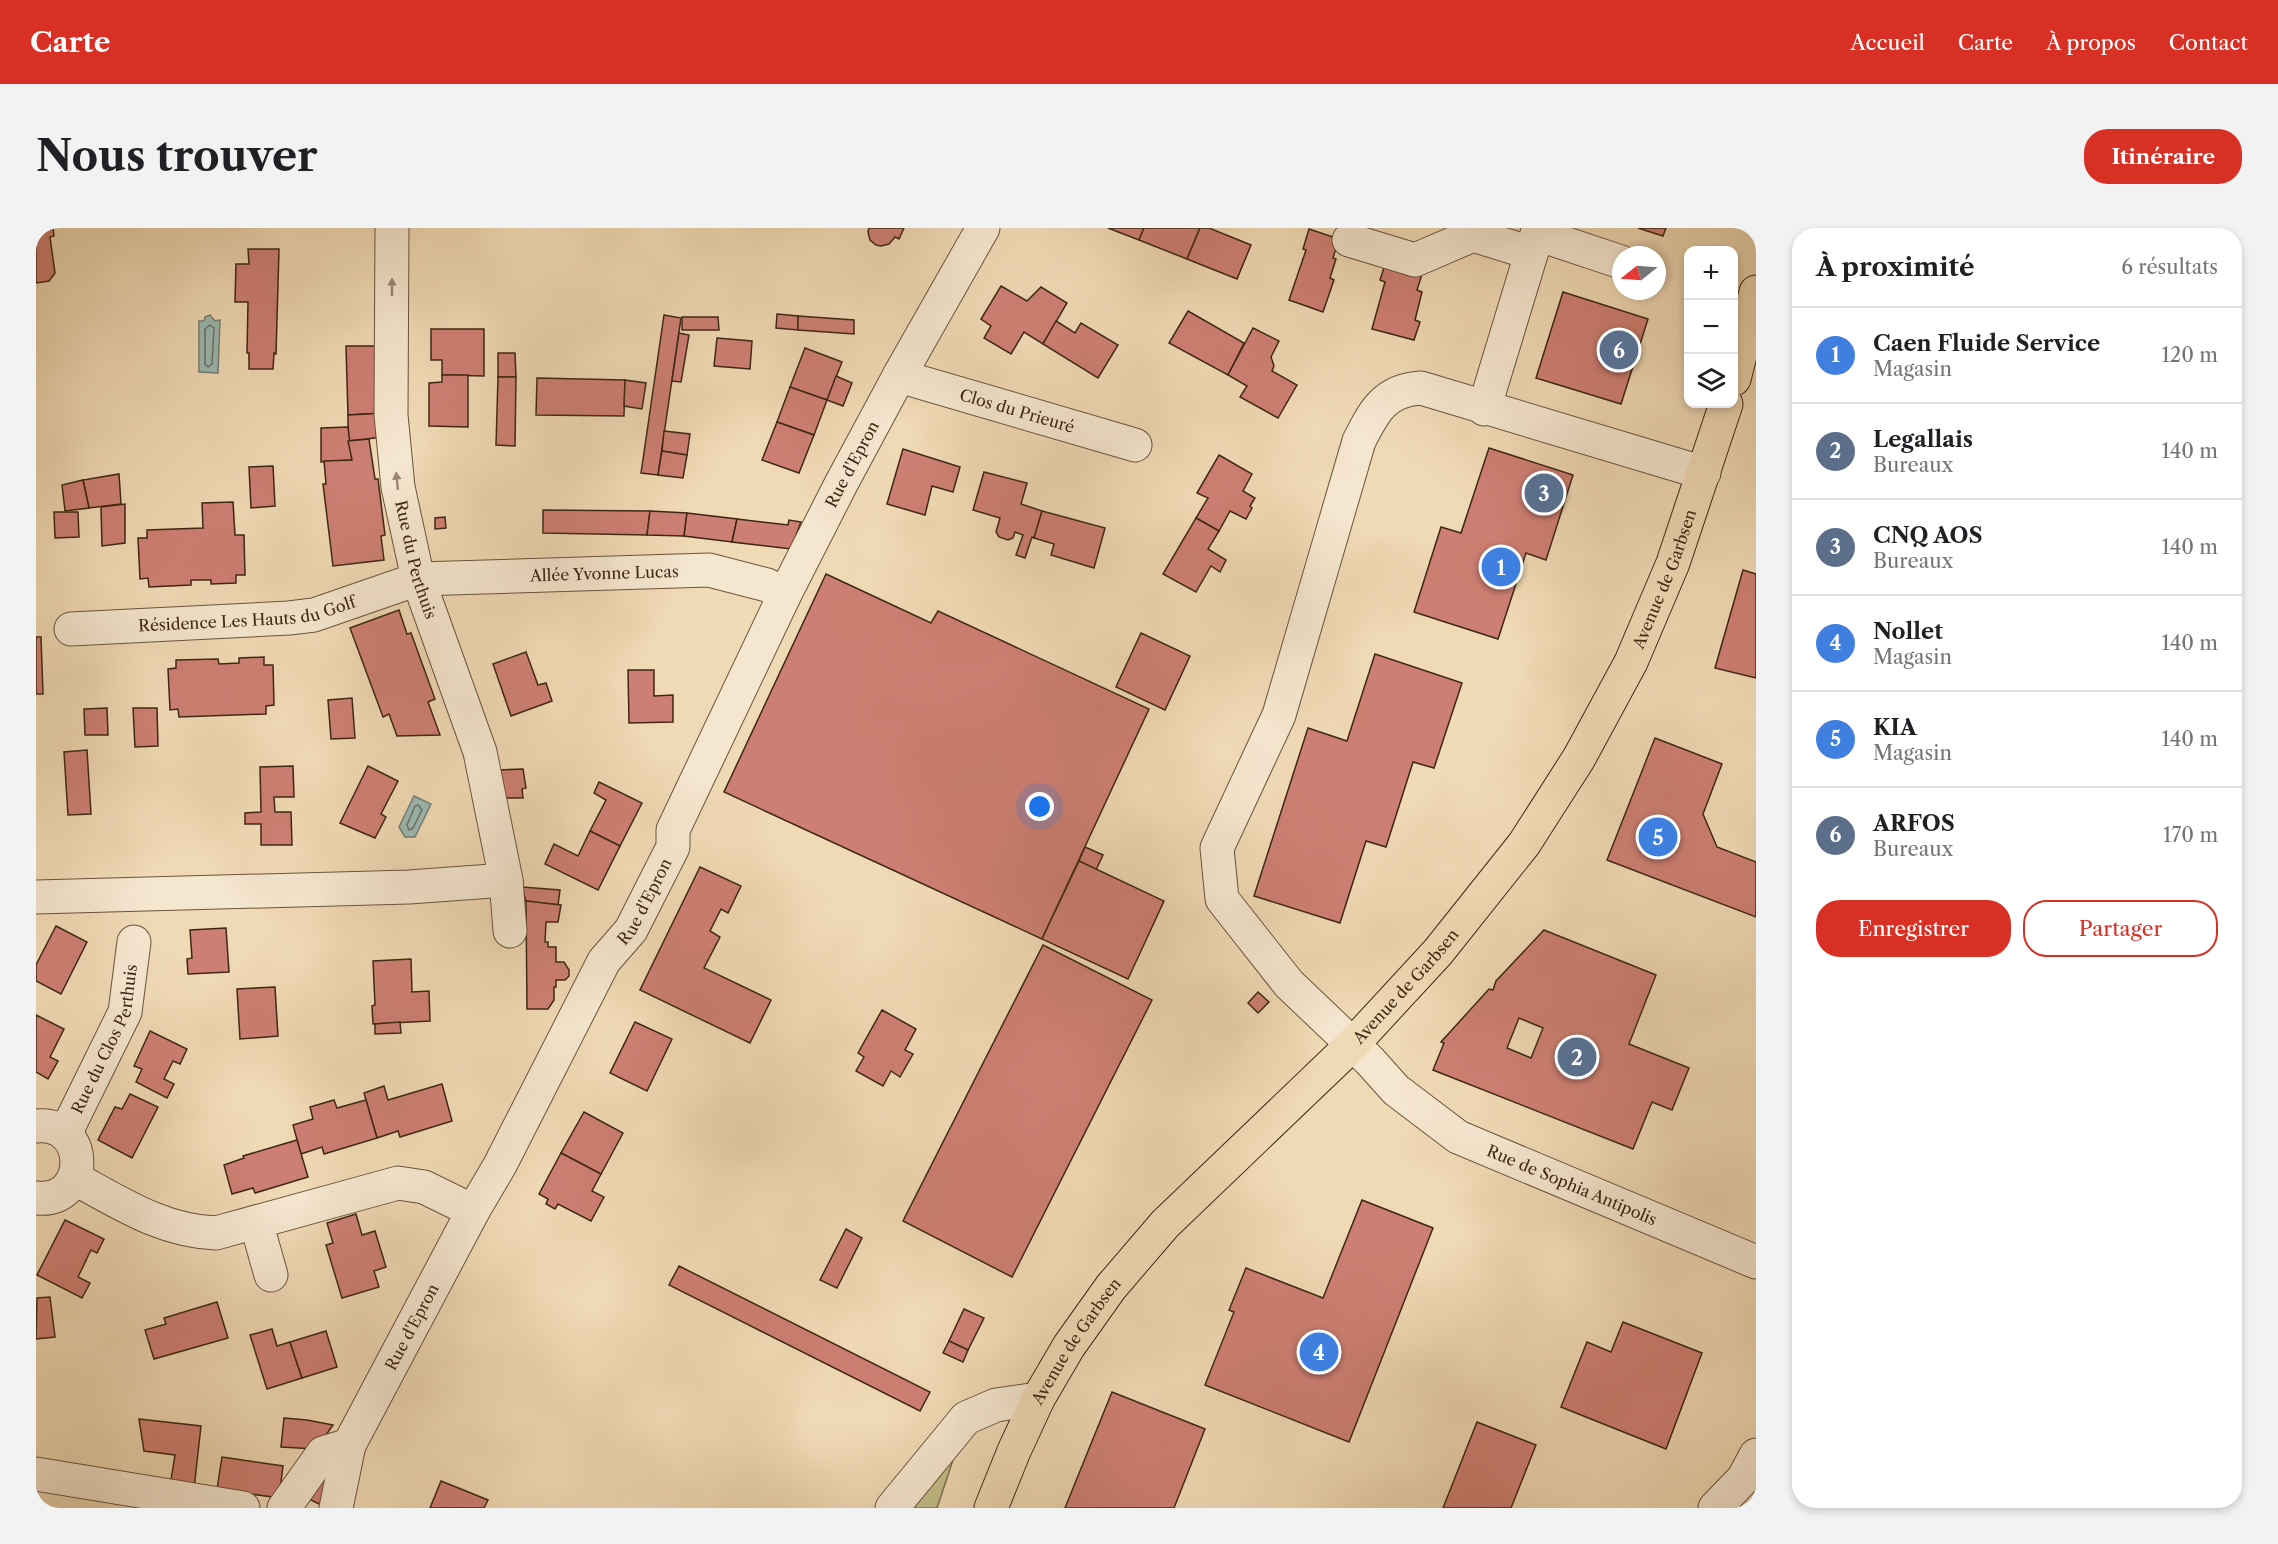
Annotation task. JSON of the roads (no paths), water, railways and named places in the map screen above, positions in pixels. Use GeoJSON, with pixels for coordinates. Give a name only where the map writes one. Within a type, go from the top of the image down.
{"type":"FeatureCollection","features":[{"type":"Feature","properties":{"kind":"main road"},"geometry":{"type":"LineString","coordinates":[[1738,363],[1756,292]]}},
{"type":"Feature","properties":{"kind":"main road","name":"Avenue de Garbsen"},"geometry":{"type":"LineString","coordinates":[[991,1508],[1038,1399],[1069,1347],[1111,1287],[1165,1224],[1353,1044],[1438,952],[1524,844],[1580,758],[1631,662],[1673,563],[1725,408]]}},
{"type":"Feature","properties":{"kind":"street","name":"Rue du Perthuis"},"geometry":{"type":"LineString","coordinates":[[392,228],[391,415],[398,487],[418,579],[480,752],[506,880],[510,931]]}},
{"type":"Feature","properties":{"kind":"street","name":"Rue d'Epron"},"geometry":{"type":"LineString","coordinates":[[336,1508],[350,1445],[473,1211],[500,1165],[604,961],[631,930],[673,847],[673,830],[785,594],[899,376],[983,228]]}},
{"type":"Feature","properties":{"kind":"street"},"geometry":{"type":"LineString","coordinates":[[1349,240],[1415,260],[1473,235],[1536,238],[1612,259]]}},
{"type":"Feature","properties":{"kind":"street"},"geometry":{"type":"LineString","coordinates":[[1484,409],[1536,238]]}},
{"type":"Feature","properties":{"kind":"street","name":"Clos du Prieuré"},"geometry":{"type":"LineString","coordinates":[[899,376],[1135,445]]}},
{"type":"Feature","properties":{"kind":"street","name":"Rue de Sophia Antipolis"},"geometry":{"type":"LineString","coordinates":[[1704,473],[1484,409],[1421,388],[1406,389],[1379,406],[1359,441],[1280,715],[1217,848],[1222,899],[1289,984],[1353,1044],[1396,1090],[1458,1137],[1756,1262]]}},
{"type":"Feature","properties":{"kind":"street","name":"Allée Yvonne Lucas"},"geometry":{"type":"LineString","coordinates":[[418,579],[709,570],[767,585],[785,594]]}},
{"type":"Feature","properties":{"kind":"street","name":"Résidence Les Hauts du Golf"},"geometry":{"type":"LineString","coordinates":[[71,629],[314,615],[418,579]]}},
{"type":"Feature","properties":{"kind":"street"},"geometry":{"type":"LineString","coordinates":[[36,897],[409,887],[506,880]]}},
{"type":"Feature","properties":{"kind":"street","name":"Rue du Clos Perthuis"},"geometry":{"type":"LineString","coordinates":[[74,1178],[77,1154],[73,1143],[50,1130],[125,1012],[134,942]]}},
{"type":"Feature","properties":{"kind":"street"},"geometry":{"type":"LineString","coordinates":[[36,1198],[50,1198],[60,1194],[74,1178],[155,1222],[186,1230],[216,1233],[398,1183],[424,1187],[473,1211]]}},
{"type":"Feature","properties":{"kind":"street"},"geometry":{"type":"LineString","coordinates":[[256,1222],[271,1275]]}},
{"type":"Feature","properties":{"kind":"street"},"geometry":{"type":"LineString","coordinates":[[892,1508],[966,1418],[996,1406],[1038,1399]]}},
{"type":"Feature","properties":{"kind":"street"},"geometry":{"type":"LineString","coordinates":[[284,1508],[323,1453],[350,1445]]}},
{"type":"Feature","properties":{"kind":"street"},"geometry":{"type":"LineString","coordinates":[[1715,1508],[1743,1479],[1756,1455]]}},
{"type":"Feature","properties":{"kind":"street"},"geometry":{"type":"LineString","coordinates":[[36,1474],[243,1508]]}},
{"type":"Feature","properties":{"kind":"water"},"geometry":{"type":"Polygon","coordinates":[[[210,315],[215,321],[220,320],[218,373],[199,372],[199,321],[204,321],[205,317],[210,315]]]}},
{"type":"Feature","properties":{"kind":"water"},"geometry":{"type":"Polygon","coordinates":[[[414,796],[431,804],[415,837],[405,837],[399,827],[414,796]]]}},
{"type":"Feature","properties":{"kind":"place","name":"ARFOS"},"geometry":{"type":"Point","coordinates":[1619,350]}},
{"type":"Feature","properties":{"kind":"place","name":"CNQ AOS"},"geometry":{"type":"Point","coordinates":[1544,493]}},
{"type":"Feature","properties":{"kind":"place","name":"Caen Fluide Service"},"geometry":{"type":"Point","coordinates":[1501,567]}},
{"type":"Feature","properties":{"kind":"place","name":"KIA"},"geometry":{"type":"Point","coordinates":[1658,837]}},
{"type":"Feature","properties":{"kind":"place","name":"Legallais"},"geometry":{"type":"Point","coordinates":[1577,1057]}},
{"type":"Feature","properties":{"kind":"place","name":"Nollet"},"geometry":{"type":"Point","coordinates":[1319,1352]}}]}
